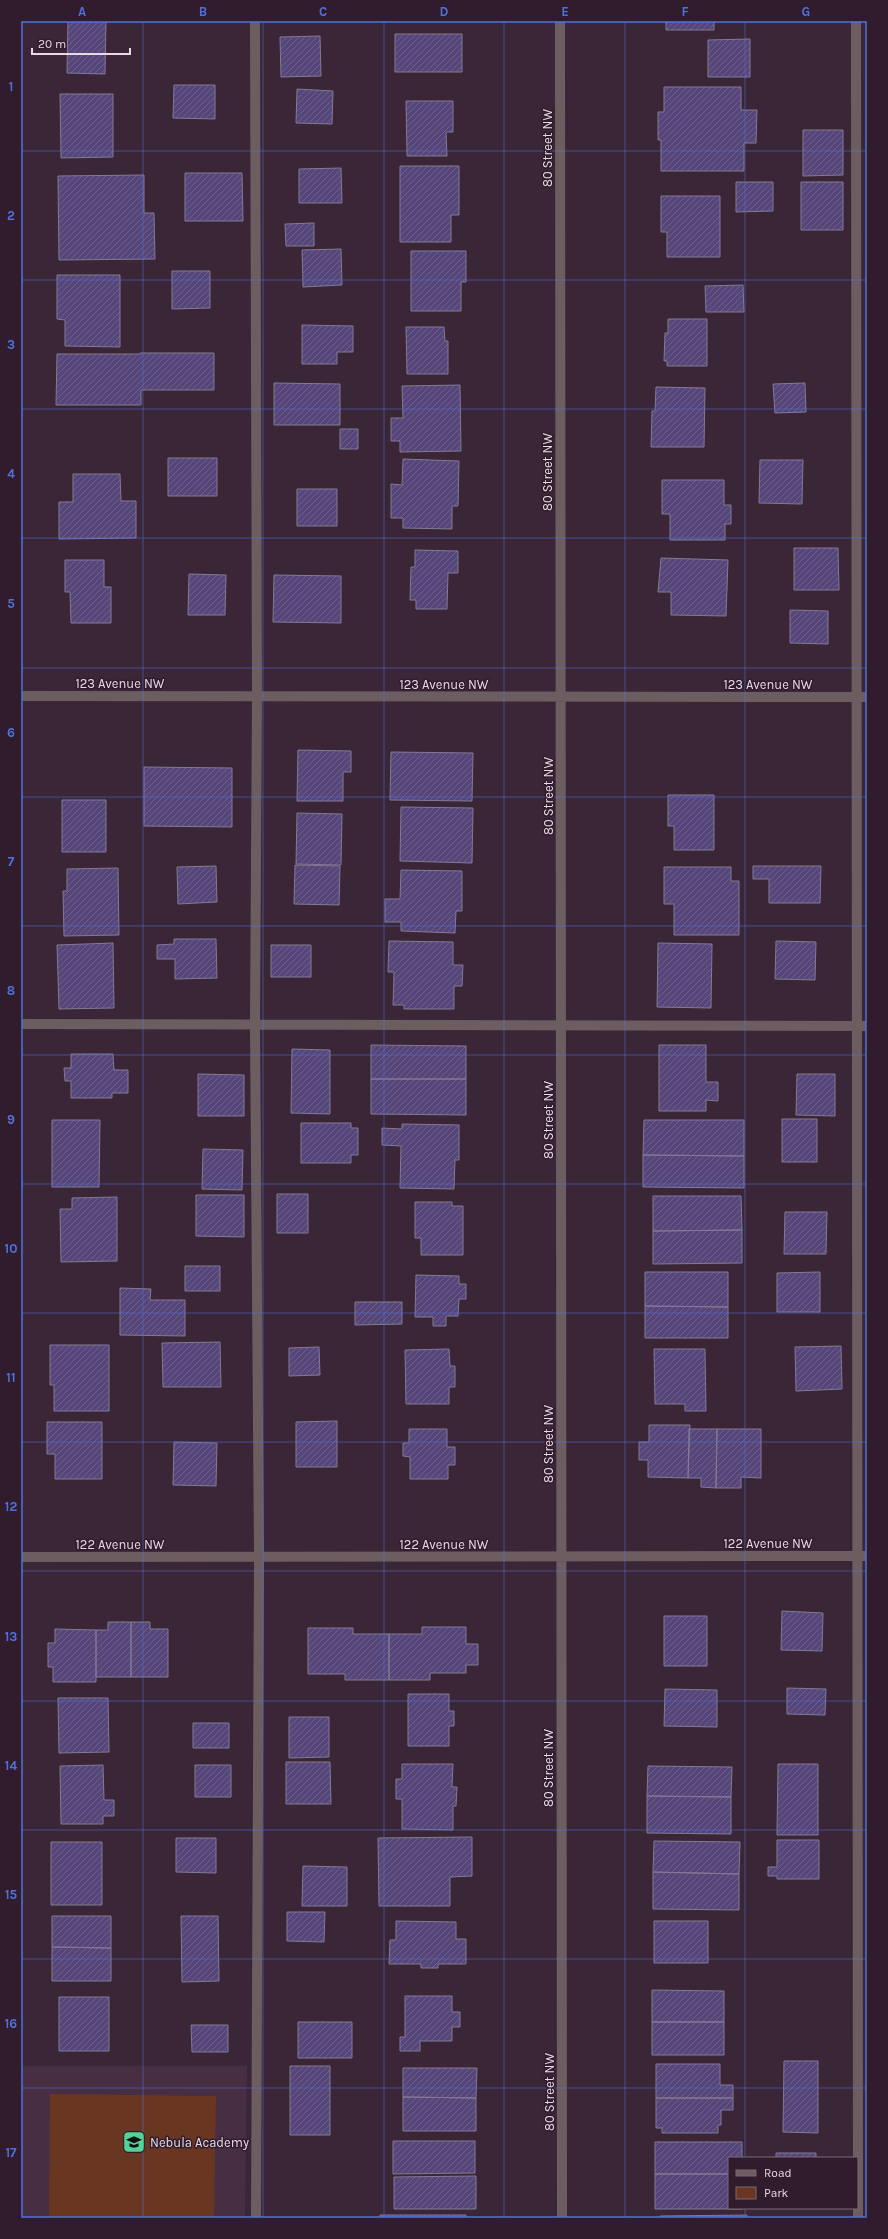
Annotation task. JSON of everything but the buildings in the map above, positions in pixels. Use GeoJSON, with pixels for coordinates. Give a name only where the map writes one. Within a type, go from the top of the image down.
{"type":"FeatureCollection","features":[{"type":"Feature","properties":{"kind":"street"},"geometry":{"type":"LineString","coordinates":[[255,21],[257,697],[255,1026],[260,1557],[256,2218]]}},
{"type":"Feature","properties":{"kind":"street","name":"80 Street NW"},"geometry":{"type":"LineString","coordinates":[[560,21],[562,2218]]}},
{"type":"Feature","properties":{"kind":"street"},"geometry":{"type":"LineString","coordinates":[[856,21],[862,697],[862,1556],[858,2218]]}},
{"type":"Feature","properties":{"kind":"street","name":"123 Avenue NW"},"geometry":{"type":"LineString","coordinates":[[21,696],[862,697]]}},
{"type":"Feature","properties":{"kind":"street"},"geometry":{"type":"LineString","coordinates":[[21,1024],[862,1027]]}},
{"type":"Feature","properties":{"kind":"street","name":"122 Avenue NW"},"geometry":{"type":"LineString","coordinates":[[21,1557],[862,1556]]}},
{"type":"Feature","properties":{"kind":"shaded area","name":"Nebula Academy"},"geometry":{"type":"Polygon","coordinates":[[[22,2066],[247,2066],[245,2218],[21,2218],[22,2066]]]}},
{"type":"Feature","properties":{"kind":"green space"},"geometry":{"type":"Polygon","coordinates":[[[50,2094],[216,2096],[214,2218],[49,2218],[50,2094]]]}},
{"type":"Feature","properties":{"kind":"place","name":"Nebula Academy"},"geometry":{"type":"Point","coordinates":[134,2142]}}]}
